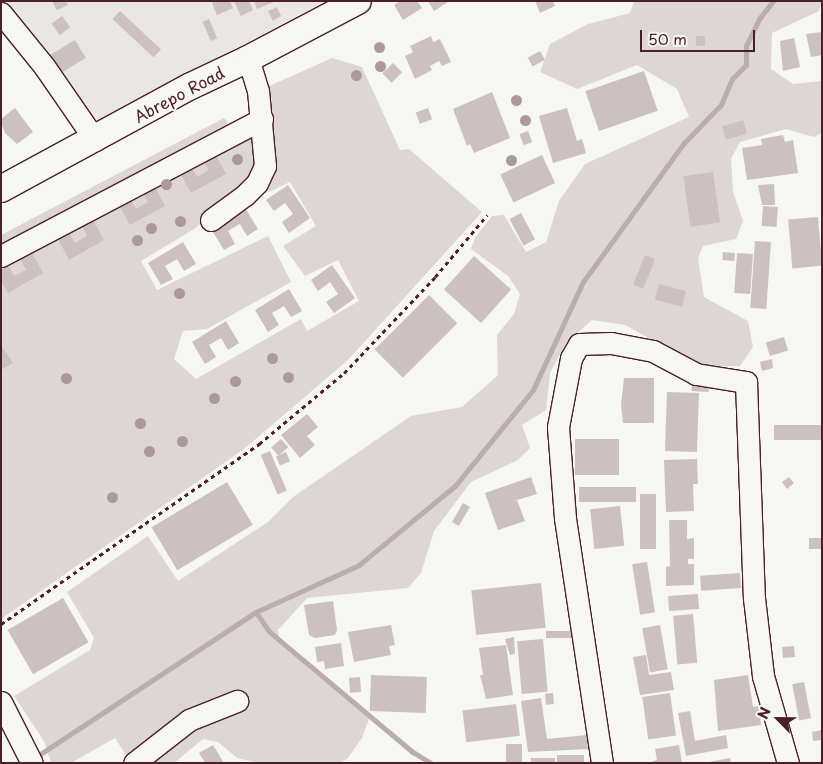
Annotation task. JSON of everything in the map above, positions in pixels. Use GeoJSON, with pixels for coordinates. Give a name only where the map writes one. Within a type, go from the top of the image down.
{"type":"FeatureCollection","features":[{"type":"Feature","properties":{"kind":"main road","name":"Abrepo Road"},"geometry":{"type":"LineString","coordinates":[[1,188],[95,140],[191,86],[248,59],[358,1]]}},
{"type":"Feature","properties":{"kind":"street"},"geometry":{"type":"LineString","coordinates":[[1,13],[44,66],[95,140]]}},
{"type":"Feature","properties":{"kind":"street"},"geometry":{"type":"LineString","coordinates":[[212,220],[257,182],[265,166],[262,119],[248,59]]}},
{"type":"Feature","properties":{"kind":"street"},"geometry":{"type":"LineString","coordinates":[[1,256],[262,119]]}},
{"type":"Feature","properties":{"kind":"street"},"geometry":{"type":"LineString","coordinates":[[602,763],[565,518],[558,427],[571,358],[579,344],[611,343],[653,351],[696,374],[746,382],[754,598],[764,676],[788,763]]}},
{"type":"Feature","properties":{"kind":"street"},"geometry":{"type":"LineString","coordinates":[[134,763],[189,720],[237,701]]}},
{"type":"Feature","properties":{"kind":"street"},"geometry":{"type":"LineString","coordinates":[[1,702],[12,733],[32,763]]}},
{"type":"Feature","properties":{"kind":"path"},"geometry":{"type":"LineString","coordinates":[[1,624],[259,444],[344,373],[435,277],[487,215]]}},
{"type":"Feature","properties":{"kind":"shaded area"},"geometry":{"type":"Polygon","coordinates":[[[7,1],[326,1],[98,121],[68,95],[7,1]]]}},
{"type":"Feature","properties":{"kind":"shaded area"},"geometry":{"type":"Polygon","coordinates":[[[634,1],[822,1],[819,11],[772,33],[771,69],[793,84],[822,81],[822,133],[814,137],[786,129],[740,142],[731,159],[733,192],[743,221],[736,239],[703,246],[698,258],[704,297],[748,321],[753,347],[740,366],[692,366],[679,355],[625,325],[592,320],[566,343],[550,373],[546,410],[522,425],[530,448],[518,460],[471,482],[434,531],[421,573],[408,588],[307,598],[278,630],[279,638],[370,716],[362,738],[347,759],[339,763],[259,763],[237,758],[218,742],[203,739],[174,763],[131,763],[115,738],[71,763],[51,763],[44,741],[14,696],[90,650],[94,638],[67,592],[148,536],[178,581],[268,522],[293,497],[411,416],[462,407],[498,375],[497,335],[514,314],[520,294],[508,276],[471,249],[475,238],[492,216],[504,215],[526,252],[546,242],[559,201],[585,164],[689,117],[677,89],[637,65],[577,89],[540,72],[550,44],[588,24],[630,13],[634,1]]]}},
{"type":"Feature","properties":{"kind":"shaded area"},"geometry":{"type":"Polygon","coordinates":[[[332,58],[362,67],[400,150],[409,149],[482,212],[348,360],[244,449],[1,619],[1,266],[253,131],[256,177],[194,229],[141,261],[157,290],[268,236],[291,282],[207,329],[183,331],[174,359],[196,379],[301,319],[307,331],[359,301],[338,260],[305,276],[283,246],[316,226],[290,182],[269,192],[267,87],[332,58]]]}},
{"type":"Feature","properties":{"kind":"shaded area"},"geometry":{"type":"Polygon","coordinates":[[[224,118],[228,122],[220,137],[1,250],[1,235],[224,118]]]}},
{"type":"Feature","properties":{"kind":"building"},"geometry":{"type":"Polygon","coordinates":[[[52,1],[66,1],[68,5],[57,10],[52,1]]]}},
{"type":"Feature","properties":{"kind":"building"},"geometry":{"type":"Polygon","coordinates":[[[215,1],[230,1],[233,8],[217,15],[212,3],[215,1]]]}},
{"type":"Feature","properties":{"kind":"building"},"geometry":{"type":"Polygon","coordinates":[[[234,1],[249,1],[253,10],[241,16],[234,1]]]}},
{"type":"Feature","properties":{"kind":"building"},"geometry":{"type":"Polygon","coordinates":[[[254,1],[276,1],[257,9],[254,1]]]}},
{"type":"Feature","properties":{"kind":"building"},"geometry":{"type":"Polygon","coordinates":[[[400,1],[417,1],[422,8],[403,20],[394,5],[400,1]]]}},
{"type":"Feature","properties":{"kind":"building"},"geometry":{"type":"Polygon","coordinates":[[[428,1],[448,1],[448,2],[434,11],[428,1]]]}},
{"type":"Feature","properties":{"kind":"building"},"geometry":{"type":"Polygon","coordinates":[[[535,1],[553,1],[555,6],[540,13],[535,1]]]}},
{"type":"Feature","properties":{"kind":"building"},"geometry":{"type":"Polygon","coordinates":[[[277,7],[281,16],[273,21],[268,11],[277,7]]]}},
{"type":"Feature","properties":{"kind":"building"},"geometry":{"type":"Polygon","coordinates":[[[120,11],[161,49],[153,57],[112,19],[120,11]]]}},
{"type":"Feature","properties":{"kind":"building"},"geometry":{"type":"Polygon","coordinates":[[[62,16],[70,27],[60,35],[51,24],[62,16]]]}},
{"type":"Feature","properties":{"kind":"building"},"geometry":{"type":"Polygon","coordinates":[[[209,19],[217,38],[211,41],[203,22],[209,19]]]}},
{"type":"Feature","properties":{"kind":"building"},"geometry":{"type":"Polygon","coordinates":[[[822,32],[822,55],[811,57],[806,34],[822,32]]]}},
{"type":"Feature","properties":{"kind":"building"},"geometry":{"type":"Polygon","coordinates":[[[431,36],[433,42],[440,39],[451,62],[442,66],[439,61],[430,66],[432,70],[415,79],[405,56],[413,52],[410,46],[431,36]]]}},
{"type":"Feature","properties":{"kind":"building"},"geometry":{"type":"Polygon","coordinates":[[[696,36],[705,36],[705,46],[696,46],[696,36]]]}},
{"type":"Feature","properties":{"kind":"building"},"geometry":{"type":"Polygon","coordinates":[[[794,38],[800,67],[783,71],[780,41],[794,38]]]}},
{"type":"Feature","properties":{"kind":"building"},"geometry":{"type":"Polygon","coordinates":[[[75,40],[86,58],[58,75],[47,57],[75,40]]]}},
{"type":"Feature","properties":{"kind":"building"},"geometry":{"type":"Polygon","coordinates":[[[540,51],[545,60],[533,67],[528,58],[540,51]]]}},
{"type":"Feature","properties":{"kind":"building"},"geometry":{"type":"Polygon","coordinates":[[[393,63],[402,72],[392,83],[382,74],[393,63]]]}},
{"type":"Feature","properties":{"kind":"building"},"geometry":{"type":"Polygon","coordinates":[[[644,71],[658,111],[599,131],[585,91],[644,71]]]}},
{"type":"Feature","properties":{"kind":"building"},"geometry":{"type":"Polygon","coordinates":[[[492,92],[510,138],[474,153],[470,144],[467,146],[453,109],[492,92]]]}},
{"type":"Feature","properties":{"kind":"building"},"geometry":{"type":"Polygon","coordinates":[[[15,108],[33,132],[17,144],[5,133],[1,123],[1,119],[15,108]]]}},
{"type":"Feature","properties":{"kind":"building"},"geometry":{"type":"Polygon","coordinates":[[[428,108],[432,119],[420,124],[416,112],[428,108]]]}},
{"type":"Feature","properties":{"kind":"building"},"geometry":{"type":"Polygon","coordinates":[[[567,108],[577,141],[582,139],[586,153],[553,163],[539,116],[567,108]]]}},
{"type":"Feature","properties":{"kind":"building"},"geometry":{"type":"Polygon","coordinates":[[[743,120],[747,133],[726,140],[722,126],[743,120]]]}},
{"type":"Feature","properties":{"kind":"building"},"geometry":{"type":"Polygon","coordinates":[[[528,131],[532,142],[524,145],[520,134],[528,131]]]}},
{"type":"Feature","properties":{"kind":"building"},"geometry":{"type":"Polygon","coordinates":[[[783,135],[785,142],[793,140],[798,173],[747,180],[742,148],[762,145],[761,139],[783,135]]]}},
{"type":"Feature","properties":{"kind":"building"},"geometry":{"type":"Polygon","coordinates":[[[214,152],[226,174],[191,193],[179,171],[190,165],[197,177],[209,170],[202,158],[214,152]]]}},
{"type":"Feature","properties":{"kind":"building"},"geometry":{"type":"Polygon","coordinates":[[[542,155],[555,183],[513,203],[500,174],[542,155]]]}},
{"type":"Feature","properties":{"kind":"building"},"geometry":{"type":"Polygon","coordinates":[[[713,172],[720,223],[690,227],[683,176],[713,172]]]}},
{"type":"Feature","properties":{"kind":"building"},"geometry":{"type":"Polygon","coordinates":[[[153,183],[165,206],[130,225],[118,203],[129,197],[136,209],[148,202],[141,189],[153,183]]]}},
{"type":"Feature","properties":{"kind":"building"},"geometry":{"type":"Polygon","coordinates":[[[774,184],[775,205],[762,205],[758,185],[774,184]]]}},
{"type":"Feature","properties":{"kind":"building"},"geometry":{"type":"Polygon","coordinates":[[[288,185],[310,218],[289,233],[282,222],[293,214],[285,203],[274,211],[266,200],[288,185]]]}},
{"type":"Feature","properties":{"kind":"building"},"geometry":{"type":"Polygon","coordinates":[[[763,206],[778,207],[777,227],[762,226],[763,206]]]}},
{"type":"Feature","properties":{"kind":"building"},"geometry":{"type":"Polygon","coordinates":[[[245,208],[258,229],[247,236],[240,224],[228,231],[235,244],[224,250],[211,229],[245,208]]]}},
{"type":"Feature","properties":{"kind":"building"},"geometry":{"type":"Polygon","coordinates":[[[521,213],[535,239],[524,246],[510,219],[521,213]]]}},
{"type":"Feature","properties":{"kind":"building"},"geometry":{"type":"Polygon","coordinates":[[[818,217],[822,266],[792,268],[788,220],[818,217]]]}},
{"type":"Feature","properties":{"kind":"building"},"geometry":{"type":"Polygon","coordinates":[[[92,218],[104,240],[69,260],[57,237],[68,231],[75,243],[87,236],[81,224],[92,218]]]}},
{"type":"Feature","properties":{"kind":"building"},"geometry":{"type":"Polygon","coordinates":[[[755,241],[771,242],[766,309],[750,308],[755,241]]]}},
{"type":"Feature","properties":{"kind":"building"},"geometry":{"type":"Polygon","coordinates":[[[183,242],[196,264],[184,271],[177,259],[165,266],[173,279],[161,285],[148,263],[183,242]]]}},
{"type":"Feature","properties":{"kind":"building"},"geometry":{"type":"Polygon","coordinates":[[[31,251],[43,273],[8,293],[1,281],[1,268],[7,264],[14,276],[26,270],[19,257],[31,251]]]}},
{"type":"Feature","properties":{"kind":"building"},"geometry":{"type":"Polygon","coordinates":[[[723,252],[735,253],[734,261],[722,260],[723,252]]]}},
{"type":"Feature","properties":{"kind":"building"},"geometry":{"type":"Polygon","coordinates":[[[737,253],[753,254],[750,294],[734,293],[737,253]]]}},
{"type":"Feature","properties":{"kind":"building"},"geometry":{"type":"Polygon","coordinates":[[[645,255],[655,259],[643,289],[633,285],[645,255]]]}},
{"type":"Feature","properties":{"kind":"building"},"geometry":{"type":"Polygon","coordinates":[[[474,256],[511,289],[481,323],[444,289],[474,256]]]}},
{"type":"Feature","properties":{"kind":"building"},"geometry":{"type":"Polygon","coordinates":[[[332,265],[355,298],[334,313],[326,302],[338,294],[330,282],[318,291],[311,280],[332,265]]]}},
{"type":"Feature","properties":{"kind":"building"},"geometry":{"type":"Polygon","coordinates":[[[659,284],[686,291],[682,307],[655,299],[659,284]]]}},
{"type":"Feature","properties":{"kind":"building"},"geometry":{"type":"Polygon","coordinates":[[[289,289],[302,311],[291,317],[284,306],[272,313],[279,325],[268,332],[255,310],[289,289]]]}},
{"type":"Feature","properties":{"kind":"building"},"geometry":{"type":"Polygon","coordinates":[[[429,295],[457,323],[403,378],[375,349],[429,295]]]}},
{"type":"Feature","properties":{"kind":"building"},"geometry":{"type":"Polygon","coordinates":[[[226,321],[239,343],[228,350],[221,338],[209,345],[216,357],[205,364],[192,342],[226,321]]]}},
{"type":"Feature","properties":{"kind":"building"},"geometry":{"type":"Polygon","coordinates":[[[784,337],[788,350],[770,356],[766,343],[784,337]]]}},
{"type":"Feature","properties":{"kind":"building"},"geometry":{"type":"Polygon","coordinates":[[[1,345],[13,363],[1,370],[1,345]]]}},
{"type":"Feature","properties":{"kind":"building"},"geometry":{"type":"Polygon","coordinates":[[[772,359],[773,368],[762,371],[760,362],[772,359]]]}},
{"type":"Feature","properties":{"kind":"building"},"geometry":{"type":"Polygon","coordinates":[[[624,378],[654,378],[654,423],[623,423],[621,405],[624,378]]]}},
{"type":"Feature","properties":{"kind":"building"},"geometry":{"type":"Polygon","coordinates":[[[692,384],[709,385],[709,392],[692,391],[692,384]]]}},
{"type":"Feature","properties":{"kind":"building"},"geometry":{"type":"Polygon","coordinates":[[[667,392],[699,393],[697,452],[665,451],[667,392]]]}},
{"type":"Feature","properties":{"kind":"building"},"geometry":{"type":"Polygon","coordinates":[[[307,414],[318,427],[307,436],[315,445],[300,458],[281,435],[307,414]]]}},
{"type":"Feature","properties":{"kind":"building"},"geometry":{"type":"Polygon","coordinates":[[[774,425],[822,425],[822,440],[774,440],[774,425]]]}},
{"type":"Feature","properties":{"kind":"building"},"geometry":{"type":"Polygon","coordinates":[[[281,439],[288,447],[278,456],[271,448],[281,439]]]}},
{"type":"Feature","properties":{"kind":"building"},"geometry":{"type":"Polygon","coordinates":[[[575,439],[619,439],[619,475],[575,475],[575,439]]]}},
{"type":"Feature","properties":{"kind":"building"},"geometry":{"type":"Polygon","coordinates":[[[270,451],[287,491],[278,494],[261,455],[270,451]]]}},
{"type":"Feature","properties":{"kind":"building"},"geometry":{"type":"Polygon","coordinates":[[[286,452],[290,461],[280,466],[276,456],[286,452]]]}},
{"type":"Feature","properties":{"kind":"building"},"geometry":{"type":"Polygon","coordinates":[[[697,459],[698,484],[693,484],[694,511],[666,512],[664,460],[697,459]]]}},
{"type":"Feature","properties":{"kind":"building"},"geometry":{"type":"Polygon","coordinates":[[[531,477],[537,494],[517,500],[525,521],[498,530],[485,493],[531,477]]]}},
{"type":"Feature","properties":{"kind":"building"},"geometry":{"type":"Polygon","coordinates":[[[789,477],[794,483],[787,489],[782,482],[789,477]]]}},
{"type":"Feature","properties":{"kind":"building"},"geometry":{"type":"Polygon","coordinates":[[[227,482],[253,525],[177,570],[152,527],[227,482]]]}},
{"type":"Feature","properties":{"kind":"building"},"geometry":{"type":"Polygon","coordinates":[[[579,487],[636,487],[636,502],[579,502],[579,487]]]}},
{"type":"Feature","properties":{"kind":"building"},"geometry":{"type":"Polygon","coordinates":[[[640,494],[656,494],[656,549],[640,549],[640,494]]]}},
{"type":"Feature","properties":{"kind":"building"},"geometry":{"type":"Polygon","coordinates":[[[463,503],[470,507],[459,526],[452,522],[463,503]]]}},
{"type":"Feature","properties":{"kind":"building"},"geometry":{"type":"Polygon","coordinates":[[[620,506],[624,546],[594,549],[590,509],[620,506]]]}},
{"type":"Feature","properties":{"kind":"building"},"geometry":{"type":"Polygon","coordinates":[[[669,520],[687,520],[687,539],[694,538],[694,559],[688,559],[688,564],[694,564],[694,585],[666,586],[666,567],[670,566],[669,520]]]}},
{"type":"Feature","properties":{"kind":"building"},"geometry":{"type":"Polygon","coordinates":[[[809,538],[822,538],[822,549],[809,549],[809,538]]]}},
{"type":"Feature","properties":{"kind":"building"},"geometry":{"type":"Polygon","coordinates":[[[647,562],[655,612],[640,615],[632,564],[647,562]]]}},
{"type":"Feature","properties":{"kind":"building"},"geometry":{"type":"Polygon","coordinates":[[[740,573],[741,588],[701,591],[700,576],[740,573]]]}},
{"type":"Feature","properties":{"kind":"building"},"geometry":{"type":"Polygon","coordinates":[[[541,583],[546,628],[476,635],[471,590],[541,583]]]}},
{"type":"Feature","properties":{"kind":"building"},"geometry":{"type":"Polygon","coordinates":[[[698,594],[699,609],[669,611],[668,596],[698,594]]]}},
{"type":"Feature","properties":{"kind":"building"},"geometry":{"type":"Polygon","coordinates":[[[63,598],[88,642],[33,674],[8,630],[63,598]]]}},
{"type":"Feature","properties":{"kind":"building"},"geometry":{"type":"Polygon","coordinates":[[[333,601],[337,630],[335,635],[315,638],[309,635],[304,605],[333,601]]]}},
{"type":"Feature","properties":{"kind":"building"},"geometry":{"type":"Polygon","coordinates":[[[693,614],[697,663],[677,665],[673,616],[693,614]]]}},
{"type":"Feature","properties":{"kind":"building"},"geometry":{"type":"Polygon","coordinates":[[[391,625],[395,645],[389,646],[391,655],[354,662],[348,632],[391,625]]]}},
{"type":"Feature","properties":{"kind":"building"},"geometry":{"type":"Polygon","coordinates":[[[660,625],[668,669],[650,672],[642,628],[660,625]]]}},
{"type":"Feature","properties":{"kind":"building"},"geometry":{"type":"Polygon","coordinates":[[[546,631],[578,631],[578,638],[546,638],[546,631]]]}},
{"type":"Feature","properties":{"kind":"building"},"geometry":{"type":"Polygon","coordinates":[[[514,637],[515,654],[510,655],[505,639],[514,637]]]}},
{"type":"Feature","properties":{"kind":"building"},"geometry":{"type":"Polygon","coordinates":[[[543,639],[548,692],[522,694],[517,641],[543,639]]]}},
{"type":"Feature","properties":{"kind":"building"},"geometry":{"type":"Polygon","coordinates":[[[341,643],[344,666],[325,669],[324,661],[317,662],[315,647],[341,643]]]}},
{"type":"Feature","properties":{"kind":"building"},"geometry":{"type":"Polygon","coordinates":[[[506,645],[513,695],[486,699],[480,675],[483,675],[479,648],[506,645]]]}},
{"type":"Feature","properties":{"kind":"building"},"geometry":{"type":"Polygon","coordinates":[[[794,646],[795,657],[783,658],[782,647],[794,646]]]}},
{"type":"Feature","properties":{"kind":"building"},"geometry":{"type":"Polygon","coordinates":[[[646,655],[649,675],[671,672],[674,690],[640,695],[633,657],[646,655]]]}},
{"type":"Feature","properties":{"kind":"building"},"geometry":{"type":"Polygon","coordinates":[[[371,675],[427,677],[426,713],[370,711],[371,675]]]}},
{"type":"Feature","properties":{"kind":"building"},"geometry":{"type":"Polygon","coordinates":[[[748,675],[753,707],[759,706],[761,725],[718,731],[714,680],[748,675]]]}},
{"type":"Feature","properties":{"kind":"building"},"geometry":{"type":"Polygon","coordinates":[[[360,677],[361,692],[350,693],[349,678],[360,677]]]}},
{"type":"Feature","properties":{"kind":"building"},"geometry":{"type":"Polygon","coordinates":[[[804,682],[811,718],[799,721],[792,684],[804,682]]]}},
{"type":"Feature","properties":{"kind":"building"},"geometry":{"type":"Polygon","coordinates":[[[553,693],[554,704],[546,705],[545,694],[553,693]]]}},
{"type":"Feature","properties":{"kind":"building"},"geometry":{"type":"Polygon","coordinates":[[[670,693],[676,736],[648,739],[642,697],[670,693]]]}},
{"type":"Feature","properties":{"kind":"building"},"geometry":{"type":"Polygon","coordinates":[[[541,698],[547,739],[587,735],[588,749],[528,752],[521,701],[541,698]]]}},
{"type":"Feature","properties":{"kind":"building"},"geometry":{"type":"Polygon","coordinates":[[[516,704],[520,736],[466,742],[462,711],[516,704]]]}},
{"type":"Feature","properties":{"kind":"building"},"geometry":{"type":"Polygon","coordinates":[[[690,711],[695,741],[726,735],[728,748],[686,756],[678,713],[690,711]]]}},
{"type":"Feature","properties":{"kind":"building"},"geometry":{"type":"Polygon","coordinates":[[[822,730],[822,740],[813,741],[812,732],[822,730]]]}},
{"type":"Feature","properties":{"kind":"building"},"geometry":{"type":"Polygon","coordinates":[[[506,744],[522,744],[522,763],[506,763],[506,744]]]}},
{"type":"Feature","properties":{"kind":"building"},"geometry":{"type":"Polygon","coordinates":[[[213,745],[224,763],[205,763],[199,753],[213,745]]]}},
{"type":"Feature","properties":{"kind":"building"},"geometry":{"type":"Polygon","coordinates":[[[679,745],[682,763],[647,763],[657,760],[655,749],[679,745]]]}},
{"type":"Feature","properties":{"kind":"building"},"geometry":{"type":"Polygon","coordinates":[[[557,755],[584,755],[584,763],[557,763],[557,755]]]}},
{"type":"Feature","properties":{"kind":"building"},"geometry":{"type":"Polygon","coordinates":[[[531,758],[555,758],[555,763],[531,763],[531,758]]]}},
{"type":"Feature","properties":{"kind":"building"},"geometry":{"type":"Polygon","coordinates":[[[730,758],[731,763],[709,763],[709,762],[730,758]]]}},
{"type":"Feature","properties":{"kind":"waterway"},"geometry":{"type":"LineString","coordinates":[[36,757],[256,612],[359,565],[455,486],[533,390],[583,282],[684,143],[721,105],[732,79],[746,65],[746,46],[759,19],[773,1]]}},
{"type":"Feature","properties":{"kind":"waterway"},"geometry":{"type":"LineString","coordinates":[[256,612],[270,632],[413,752],[431,763]]}}]}
